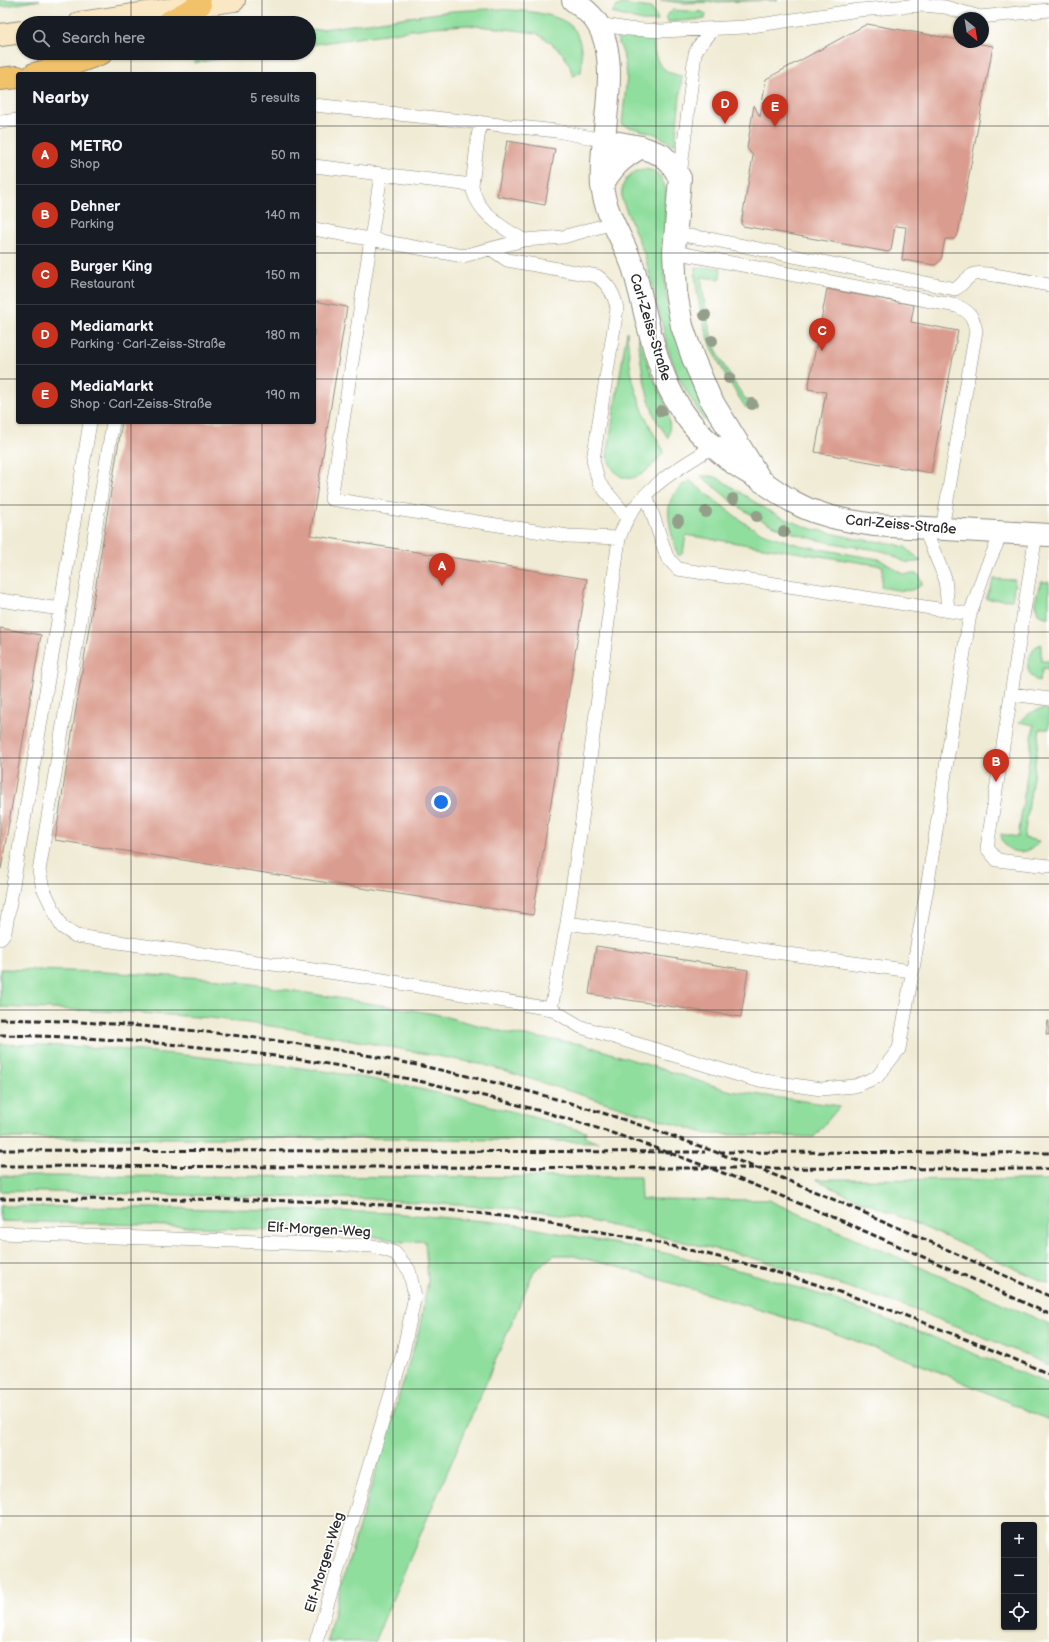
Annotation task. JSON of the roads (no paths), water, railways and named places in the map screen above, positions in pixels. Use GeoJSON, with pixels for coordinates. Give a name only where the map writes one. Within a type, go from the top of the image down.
{"type":"FeatureCollection","features":[{"type":"Feature","properties":{"kind":"highway"},"geometry":{"type":"LineString","coordinates":[[180,16],[200,5]]}},
{"type":"Feature","properties":{"kind":"highway"},"geometry":{"type":"LineString","coordinates":[[41,72],[83,60]]}},
{"type":"Feature","properties":{"kind":"highway"},"geometry":{"type":"LineString","coordinates":[[0,79],[16,77]]}},
{"type":"Feature","properties":{"kind":"main road"},"geometry":{"type":"LineString","coordinates":[[127,16],[234,0]]}},
{"type":"Feature","properties":{"kind":"main road"},"geometry":{"type":"LineString","coordinates":[[0,35],[16,33]]}},
{"type":"Feature","properties":{"kind":"street","name":"Carl-Zeiss-Straße"},"geometry":{"type":"LineString","coordinates":[[573,0],[591,15],[598,24],[606,47],[609,77],[603,140],[602,186],[605,201],[613,223],[628,251],[654,347],[664,376],[672,394],[696,430],[713,447],[734,464],[785,498],[821,514],[860,523],[1042,535]]}},
{"type":"Feature","properties":{"kind":"street"},"geometry":{"type":"LineString","coordinates":[[603,140],[641,147],[662,155],[672,165],[680,178]]}},
{"type":"Feature","properties":{"kind":"street"},"geometry":{"type":"LineString","coordinates":[[602,186],[610,172],[620,161],[641,147]]}},
{"type":"Feature","properties":{"kind":"street","name":"Carl-Zeiss-Straße"},"geometry":{"type":"LineString","coordinates":[[680,178],[675,243],[676,292],[687,341],[710,398],[761,481]]}},
{"type":"Feature","properties":{"kind":"lane"},"geometry":{"type":"LineString","coordinates":[[598,24],[628,29],[661,31],[714,29],[760,25],[859,10],[922,5],[945,7],[980,17],[1049,10]]}},
{"type":"Feature","properties":{"kind":"lane","name":"Carl-Zeiss-Straße"},"geometry":{"type":"LineString","coordinates":[[680,178],[695,54],[698,46],[714,29]]}},
{"type":"Feature","properties":{"kind":"lane"},"geometry":{"type":"LineString","coordinates":[[316,105],[557,131],[603,140]]}},
{"type":"Feature","properties":{"kind":"lane"},"geometry":{"type":"LineString","coordinates":[[0,122],[16,120]]}},
{"type":"Feature","properties":{"kind":"lane"},"geometry":{"type":"LineString","coordinates":[[480,122],[472,185],[473,194],[477,202],[489,216],[511,233],[524,240]]}},
{"type":"Feature","properties":{"kind":"lane"},"geometry":{"type":"LineString","coordinates":[[316,166],[472,185]]}},
{"type":"Feature","properties":{"kind":"lane"},"geometry":{"type":"LineString","coordinates":[[381,174],[331,499],[568,536],[619,538]]}},
{"type":"Feature","properties":{"kind":"lane"},"geometry":{"type":"LineString","coordinates":[[316,229],[463,256],[524,240],[563,237],[613,223]]}},
{"type":"Feature","properties":{"kind":"lane"},"geometry":{"type":"LineString","coordinates":[[675,243],[715,240],[955,288],[961,286],[969,276],[981,273],[1049,285]]}},
{"type":"Feature","properties":{"kind":"lane"},"geometry":{"type":"LineString","coordinates":[[675,243],[957,306],[968,311],[974,321],[976,331],[933,528],[945,578],[948,610]]}},
{"type":"Feature","properties":{"kind":"lane"},"geometry":{"type":"LineString","coordinates":[[491,249],[507,260],[597,276],[607,286],[616,302],[617,309],[593,460],[599,483],[628,518]]}},
{"type":"Feature","properties":{"kind":"lane"},"geometry":{"type":"LineString","coordinates":[[0,939],[5,932],[90,424]]}},
{"type":"Feature","properties":{"kind":"lane"},"geometry":{"type":"LineString","coordinates":[[113,424],[40,871],[43,888],[62,926],[76,936],[377,979],[551,1009],[581,1027],[752,1079],[821,1089],[855,1086],[877,1077],[899,1049],[911,971],[928,882],[970,614],[984,572],[1002,532]]}},
{"type":"Feature","properties":{"kind":"lane"},"geometry":{"type":"LineString","coordinates":[[551,1009],[567,923],[613,592],[619,538],[628,518],[646,494],[732,435]]}},
{"type":"Feature","properties":{"kind":"lane"},"geometry":{"type":"LineString","coordinates":[[646,494],[667,557],[678,569],[970,614]]}},
{"type":"Feature","properties":{"kind":"lane"},"geometry":{"type":"LineString","coordinates":[[1042,535],[1020,632],[988,848],[997,860],[1049,866]]}},
{"type":"Feature","properties":{"kind":"lane"},"geometry":{"type":"LineString","coordinates":[[0,600],[60,609]]}},
{"type":"Feature","properties":{"kind":"lane"},"geometry":{"type":"LineString","coordinates":[[1012,694],[1049,699]]}},
{"type":"Feature","properties":{"kind":"lane"},"geometry":{"type":"LineString","coordinates":[[567,923],[911,971]]}},
{"type":"Feature","properties":{"kind":"lane","name":"Elf-Morgen-Weg"},"geometry":{"type":"LineString","coordinates":[[0,1233],[373,1246],[394,1253],[409,1270],[415,1296],[402,1357],[316,1642]]}},
{"type":"Feature","properties":{"kind":"railway"},"geometry":{"type":"LineString","coordinates":[[0,1019],[68,1021],[136,1026],[271,1040],[338,1050],[405,1063],[472,1077],[538,1094],[604,1113],[669,1135],[798,1184],[1049,1296]]}},
{"type":"Feature","properties":{"kind":"railway"},"geometry":{"type":"LineString","coordinates":[[0,1035],[155,1043],[310,1061],[386,1074],[538,1110],[668,1152],[723,1173],[887,1241],[1049,1314]]}},
{"type":"Feature","properties":{"kind":"railway"},"geometry":{"type":"LineString","coordinates":[[0,1150],[705,1152]]}},
{"type":"Feature","properties":{"kind":"railway"},"geometry":{"type":"LineString","coordinates":[[719,1152],[1049,1153]]}},
{"type":"Feature","properties":{"kind":"railway"},"geometry":{"type":"LineString","coordinates":[[0,1166],[1049,1169]]}},
{"type":"Feature","properties":{"kind":"railway"},"geometry":{"type":"LineString","coordinates":[[0,1199],[251,1200],[376,1205],[439,1209],[501,1216],[609,1233],[716,1256],[820,1285],[919,1321],[1049,1374]]}},
{"type":"Feature","properties":{"kind":"place","name":"Mediamarkt"},"geometry":{"type":"Point","coordinates":[725,124]}},
{"type":"Feature","properties":{"kind":"place","name":"MediaMarkt"},"geometry":{"type":"Point","coordinates":[775,127]}},
{"type":"Feature","properties":{"kind":"place","name":"Burger King"},"geometry":{"type":"Point","coordinates":[822,351]}},
{"type":"Feature","properties":{"kind":"place","name":"METRO"},"geometry":{"type":"Point","coordinates":[442,586]}},
{"type":"Feature","properties":{"kind":"place","name":"Dehner"},"geometry":{"type":"Point","coordinates":[996,782]}}]}
